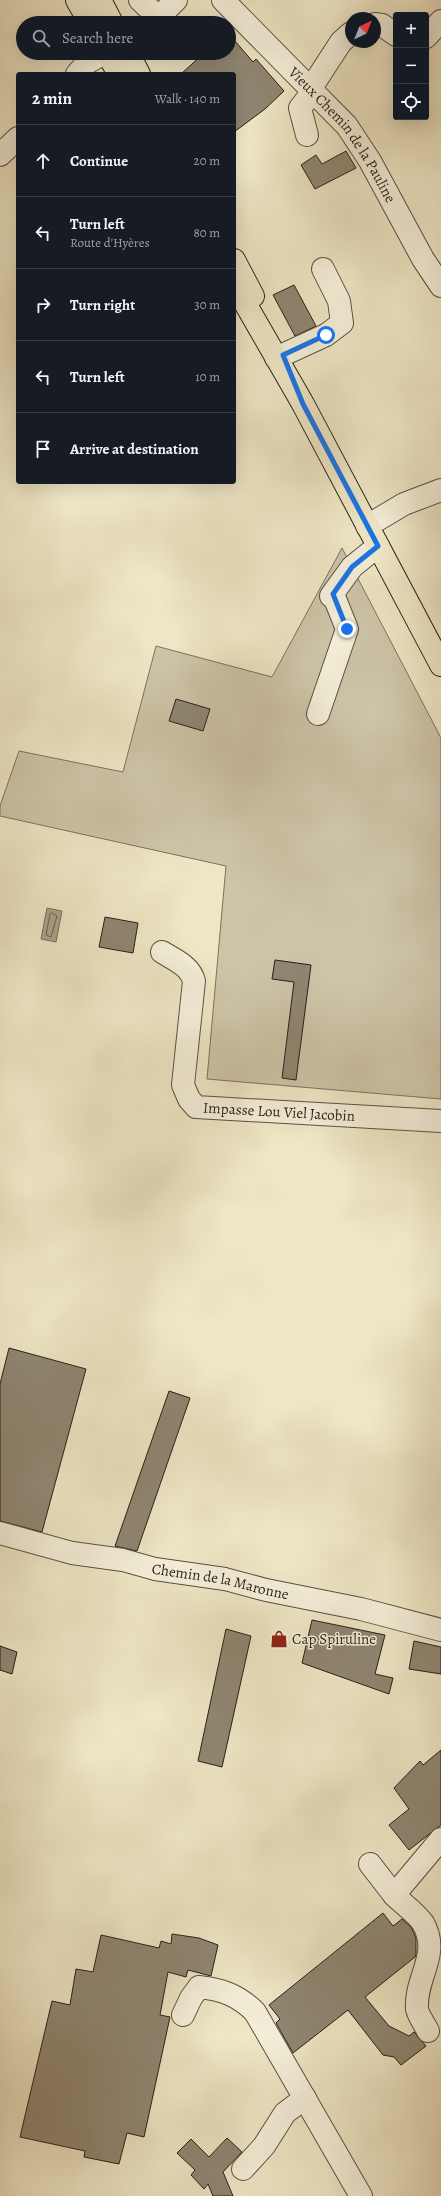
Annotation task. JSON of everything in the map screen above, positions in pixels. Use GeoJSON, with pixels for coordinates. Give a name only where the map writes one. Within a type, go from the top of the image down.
{"type":"FeatureCollection","features":[{"type":"Feature","properties":{"kind":"main road"},"geometry":{"type":"LineString","coordinates":[[77,0],[86,16]]}},
{"type":"Feature","properties":{"kind":"main road"},"geometry":{"type":"LineString","coordinates":[[100,0],[108,16]]}},
{"type":"Feature","properties":{"kind":"main road"},"geometry":{"type":"LineString","coordinates":[[111,60],[117,72]]}},
{"type":"Feature","properties":{"kind":"main road"},"geometry":{"type":"LineString","coordinates":[[131,60],[137,72]]}},
{"type":"Feature","properties":{"kind":"main road"},"geometry":{"type":"LineString","coordinates":[[236,264],[303,404],[441,664]]}},
{"type":"Feature","properties":{"kind":"main road"},"geometry":{"type":"LineString","coordinates":[[236,287],[280,356]]}},
{"type":"Feature","properties":{"kind":"street"},"geometry":{"type":"LineString","coordinates":[[140,0],[152,16]]}},
{"type":"Feature","properties":{"kind":"street"},"geometry":{"type":"LineString","coordinates":[[159,16],[176,0]]}},
{"type":"Feature","properties":{"kind":"street","name":"Vieux Chemin de la Pauline"},"geometry":{"type":"LineString","coordinates":[[223,0],[347,126],[370,161],[423,259],[441,286]]}},
{"type":"Feature","properties":{"kind":"street"},"geometry":{"type":"LineString","coordinates":[[429,34],[441,21]]}},
{"type":"Feature","properties":{"kind":"street"},"geometry":{"type":"LineString","coordinates":[[381,25],[393,33]]}},
{"type":"Feature","properties":{"kind":"street"},"geometry":{"type":"LineString","coordinates":[[307,135],[300,108],[341,42],[345,38]]}},
{"type":"Feature","properties":{"kind":"street"},"geometry":{"type":"LineString","coordinates":[[79,72],[92,60]]}},
{"type":"Feature","properties":{"kind":"street"},"geometry":{"type":"LineString","coordinates":[[0,155],[16,140]]}},
{"type":"Feature","properties":{"kind":"street"},"geometry":{"type":"LineString","coordinates":[[280,356],[326,335],[342,323],[339,301],[323,269]]}},
{"type":"Feature","properties":{"kind":"street"},"geometry":{"type":"LineString","coordinates":[[367,526],[404,504],[441,490]]}},
{"type":"Feature","properties":{"kind":"street"},"geometry":{"type":"LineString","coordinates":[[318,714],[347,629],[332,595],[352,567],[378,546]]}},
{"type":"Feature","properties":{"kind":"street","name":"Impasse Lou Viel Jacobin"},"geometry":{"type":"LineString","coordinates":[[162,952],[183,964],[192,973],[194,981],[183,1085],[189,1099],[196,1107],[441,1121]]}},
{"type":"Feature","properties":{"kind":"street","name":"Chemin de la Maronne"},"geometry":{"type":"LineString","coordinates":[[0,1533],[72,1553],[123,1560],[155,1569],[225,1579],[266,1590],[361,1609],[441,1630]]}},
{"type":"Feature","properties":{"kind":"street"},"geometry":{"type":"LineString","coordinates":[[394,1895],[441,1839]]}},
{"type":"Feature","properties":{"kind":"street"},"geometry":{"type":"LineString","coordinates":[[370,1864],[394,1895],[422,1922],[429,1935],[432,1949],[421,1982],[417,2010],[428,2031]]}},
{"type":"Feature","properties":{"kind":"street"},"geometry":{"type":"LineString","coordinates":[[183,2015],[191,1998],[199,1987],[218,1989],[242,2000],[255,2012],[361,2196]]}},
{"type":"Feature","properties":{"kind":"street"},"geometry":{"type":"LineString","coordinates":[[243,2169],[264,2146],[285,2113],[304,2098]]}},
{"type":"Feature","properties":{"kind":"shaded area"},"geometry":{"type":"Polygon","coordinates":[[[342,548],[441,738],[441,1099],[207,1079],[226,866],[0,816],[0,806],[19,751],[123,772],[156,646],[272,677],[342,548]]]}},
{"type":"Feature","properties":{"kind":"water"},"geometry":{"type":"Polygon","coordinates":[[[47,908],[62,911],[56,942],[41,939],[47,908]]]}},
{"type":"Feature","properties":{"kind":"building"},"geometry":{"type":"Polygon","coordinates":[[[236,42],[253,62],[256,59],[284,91],[265,109],[236,131],[236,72],[183,72],[196,60],[236,60],[236,42]]]}},
{"type":"Feature","properties":{"kind":"building"},"geometry":{"type":"Polygon","coordinates":[[[346,151],[356,168],[315,189],[301,165],[316,155],[322,164],[346,151]]]}},
{"type":"Feature","properties":{"kind":"building"},"geometry":{"type":"Polygon","coordinates":[[[294,285],[316,326],[295,336],[273,295],[294,285]]]}},
{"type":"Feature","properties":{"kind":"building"},"geometry":{"type":"Polygon","coordinates":[[[176,699],[210,709],[203,731],[169,721],[176,699]]]}},
{"type":"Feature","properties":{"kind":"building"},"geometry":{"type":"Polygon","coordinates":[[[105,917],[138,923],[133,953],[99,947],[105,917]]]}},
{"type":"Feature","properties":{"kind":"building"},"geometry":{"type":"Polygon","coordinates":[[[275,960],[311,965],[296,1080],[282,1078],[294,982],[272,979],[275,960]]]}},
{"type":"Feature","properties":{"kind":"building"},"geometry":{"type":"Polygon","coordinates":[[[9,1348],[86,1369],[42,1532],[0,1521],[0,1384],[9,1348]]]}},
{"type":"Feature","properties":{"kind":"building"},"geometry":{"type":"Polygon","coordinates":[[[169,1391],[190,1398],[137,1551],[115,1546],[169,1391]]]}},
{"type":"Feature","properties":{"kind":"building"},"geometry":{"type":"Polygon","coordinates":[[[312,1620],[385,1635],[375,1674],[393,1678],[389,1694],[302,1663],[312,1620]]]}},
{"type":"Feature","properties":{"kind":"building"},"geometry":{"type":"Polygon","coordinates":[[[226,1629],[251,1636],[222,1767],[198,1761],[226,1629]]]}},
{"type":"Feature","properties":{"kind":"building"},"geometry":{"type":"Polygon","coordinates":[[[414,1641],[441,1647],[441,1674],[409,1669],[414,1641]]]}},
{"type":"Feature","properties":{"kind":"building"},"geometry":{"type":"Polygon","coordinates":[[[0,1646],[17,1652],[12,1674],[0,1670],[0,1646]]]}},
{"type":"Feature","properties":{"kind":"building"},"geometry":{"type":"Polygon","coordinates":[[[441,1750],[441,1825],[409,1850],[389,1825],[409,1809],[394,1788],[420,1761],[423,1765],[441,1750]]]}},
{"type":"Feature","properties":{"kind":"building"},"geometry":{"type":"Polygon","coordinates":[[[383,1913],[393,1926],[402,1919],[411,1927],[416,1938],[416,1954],[415,1957],[365,1997],[389,2026],[409,2036],[414,2032],[426,2046],[401,2065],[394,2057],[383,2055],[348,2010],[293,2053],[276,2023],[280,2019],[269,2005],[383,1913]]]}},
{"type":"Feature","properties":{"kind":"building"},"geometry":{"type":"Polygon","coordinates":[[[172,1934],[199,1938],[218,1945],[211,1976],[188,1970],[186,1977],[168,1972],[160,2015],[170,2017],[144,2137],[127,2133],[119,2164],[84,2157],[85,2151],[20,2137],[52,2001],[70,2005],[76,1969],[93,1972],[101,1935],[159,1948],[161,1941],[171,1944],[172,1934]]]}},
{"type":"Feature","properties":{"kind":"building"},"geometry":{"type":"Polygon","coordinates":[[[227,2138],[242,2152],[223,2172],[233,2196],[213,2196],[208,2184],[204,2189],[191,2175],[195,2170],[177,2153],[191,2139],[209,2157],[227,2138]]]}},
{"type":"Feature","properties":{"kind":"place","name":"Cap Spiruline"},"geometry":{"type":"Point","coordinates":[279,1639]}},
{"type":"Feature","properties":{"kind":"route"},"geometry":{"type":"LineString","coordinates":[[326,335],[283,355],[303,404],[378,546],[352,567],[333,594],[347,629]]}}]}
